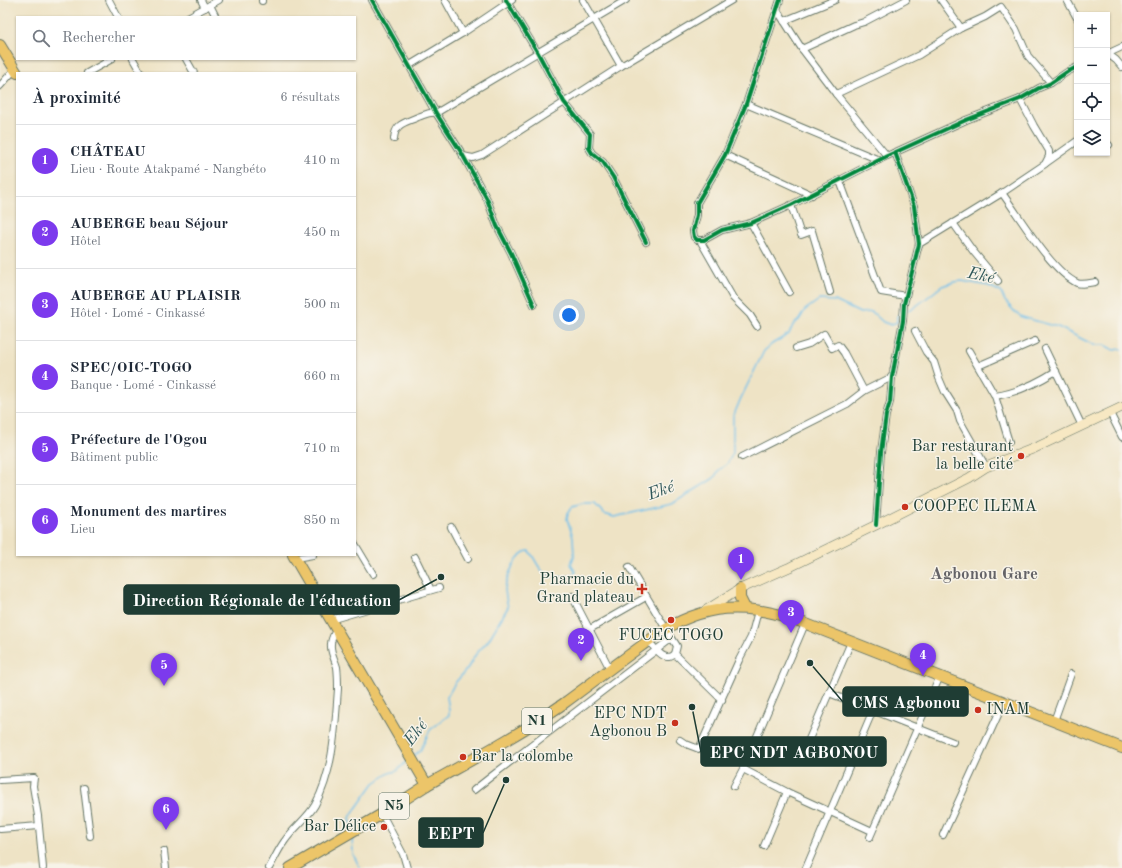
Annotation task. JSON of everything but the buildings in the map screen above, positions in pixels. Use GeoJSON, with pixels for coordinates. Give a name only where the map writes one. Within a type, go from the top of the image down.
{"type":"FeatureCollection","features":[{"type":"Feature","properties":{"kind":"main road"},"geometry":{"type":"LineString","coordinates":[[0,45],[16,71]]}},
{"type":"Feature","properties":{"kind":"main road"},"geometry":{"type":"LineString","coordinates":[[700,614],[740,589],[790,567],[970,478],[986,468],[1035,448],[1122,407]]}},
{"type":"Feature","properties":{"kind":"main road"},"geometry":{"type":"LineString","coordinates":[[294,557],[427,785]]}},
{"type":"Feature","properties":{"kind":"main road"},"geometry":{"type":"LineString","coordinates":[[740,589],[740,598],[752,609]]}},
{"type":"Feature","properties":{"kind":"main road","name":"N1"},"geometry":{"type":"LineString","coordinates":[[427,785],[537,720],[610,669],[648,640],[669,633],[686,623],[709,616],[746,612],[752,609]]}},
{"type":"Feature","properties":{"kind":"main road","name":"N1"},"geometry":{"type":"LineString","coordinates":[[640,647],[654,646],[669,633],[700,614],[720,610],[752,609],[778,614],[1122,748]]}},
{"type":"Feature","properties":{"kind":"main road","name":"N5"},"geometry":{"type":"LineString","coordinates":[[290,868],[359,826],[382,814],[427,785]]}},
{"type":"Feature","properties":{"kind":"street"},"geometry":{"type":"LineString","coordinates":[[201,0],[208,6],[215,16]]}},
{"type":"Feature","properties":{"kind":"street"},"geometry":{"type":"LineString","coordinates":[[190,16],[219,0]]}},
{"type":"Feature","properties":{"kind":"street"},"geometry":{"type":"LineString","coordinates":[[372,0],[487,199],[497,226],[511,253],[534,305]]}},
{"type":"Feature","properties":{"kind":"street"},"geometry":{"type":"LineString","coordinates":[[445,0],[463,33]]}},
{"type":"Feature","properties":{"kind":"street"},"geometry":{"type":"LineString","coordinates":[[583,0],[620,66]]}},
{"type":"Feature","properties":{"kind":"street"},"geometry":{"type":"LineString","coordinates":[[394,139],[395,132],[398,127],[406,121],[428,112],[436,113],[626,0]]}},
{"type":"Feature","properties":{"kind":"street"},"geometry":{"type":"LineString","coordinates":[[463,156],[473,158],[482,155],[620,66],[732,0]]}},
{"type":"Feature","properties":{"kind":"street"},"geometry":{"type":"LineString","coordinates":[[780,0],[746,104],[725,155],[697,202],[697,215],[693,231],[694,237],[697,240],[704,240],[722,230],[751,223],[791,205],[895,152],[966,120],[1020,99],[1051,83],[1074,68]]}},
{"type":"Feature","properties":{"kind":"street"},"geometry":{"type":"LineString","coordinates":[[784,21],[835,0]]}},
{"type":"Feature","properties":{"kind":"street"},"geometry":{"type":"LineString","coordinates":[[802,49],[854,25],[864,22],[906,0]]}},
{"type":"Feature","properties":{"kind":"street"},"geometry":{"type":"LineString","coordinates":[[940,0],[961,28]]}},
{"type":"Feature","properties":{"kind":"street"},"geometry":{"type":"LineString","coordinates":[[998,0],[1016,29],[1028,56],[1051,83]]}},
{"type":"Feature","properties":{"kind":"street"},"geometry":{"type":"LineString","coordinates":[[1067,0],[1074,13]]}},
{"type":"Feature","properties":{"kind":"street"},"geometry":{"type":"LineString","coordinates":[[111,1],[118,16]]}},
{"type":"Feature","properties":{"kind":"street"},"geometry":{"type":"LineString","coordinates":[[410,65],[463,33],[508,1],[564,102],[590,134],[589,148],[592,153],[603,162],[613,177],[646,242]]}},
{"type":"Feature","properties":{"kind":"street"},"geometry":{"type":"LineString","coordinates":[[836,94],[919,55],[961,28],[985,17],[1001,7]]}},
{"type":"Feature","properties":{"kind":"street"},"geometry":{"type":"LineString","coordinates":[[777,10],[802,49],[836,94],[887,156]]}},
{"type":"Feature","properties":{"kind":"street"},"geometry":{"type":"LineString","coordinates":[[1110,53],[1122,47]]}},
{"type":"Feature","properties":{"kind":"street"},"geometry":{"type":"LineString","coordinates":[[1110,56],[1122,67]]}},
{"type":"Feature","properties":{"kind":"street"},"geometry":{"type":"LineString","coordinates":[[89,72],[110,60]]}},
{"type":"Feature","properties":{"kind":"street"},"geometry":{"type":"LineString","coordinates":[[134,60],[140,72]]}},
{"type":"Feature","properties":{"kind":"street"},"geometry":{"type":"LineString","coordinates":[[187,60],[193,72]]}},
{"type":"Feature","properties":{"kind":"street"},"geometry":{"type":"LineString","coordinates":[[0,86],[16,71]]}},
{"type":"Feature","properties":{"kind":"street"},"geometry":{"type":"LineString","coordinates":[[1020,99],[1049,151],[1049,156],[1045,164]]}},
{"type":"Feature","properties":{"kind":"street"},"geometry":{"type":"LineString","coordinates":[[746,104],[879,160]]}},
{"type":"Feature","properties":{"kind":"street"},"geometry":{"type":"LineString","coordinates":[[919,244],[1002,193],[1074,143]]}},
{"type":"Feature","properties":{"kind":"street"},"geometry":{"type":"LineString","coordinates":[[876,524],[881,452],[886,415],[890,402],[892,377],[903,321],[904,304],[919,244],[914,206],[895,152]]}},
{"type":"Feature","properties":{"kind":"street"},"geometry":{"type":"LineString","coordinates":[[725,155],[812,194]]}},
{"type":"Feature","properties":{"kind":"street"},"geometry":{"type":"LineString","coordinates":[[840,181],[881,292],[906,296]]}},
{"type":"Feature","properties":{"kind":"street"},"geometry":{"type":"LineString","coordinates":[[1002,193],[1050,260],[1066,276],[1078,284],[1095,282]]}},
{"type":"Feature","properties":{"kind":"street"},"geometry":{"type":"LineString","coordinates":[[791,205],[801,235],[812,231],[830,292]]}},
{"type":"Feature","properties":{"kind":"street"},"geometry":{"type":"LineString","coordinates":[[751,223],[788,292]]}},
{"type":"Feature","properties":{"kind":"street"},"geometry":{"type":"LineString","coordinates":[[953,224],[998,281]]}},
{"type":"Feature","properties":{"kind":"street"},"geometry":{"type":"LineString","coordinates":[[701,242],[733,298],[747,312],[757,326]]}},
{"type":"Feature","properties":{"kind":"street"},"geometry":{"type":"LineString","coordinates":[[915,331],[926,352],[934,362],[938,378],[986,468]]}},
{"type":"Feature","properties":{"kind":"street"},"geometry":{"type":"LineString","coordinates":[[796,348],[809,344],[824,334],[832,348],[838,345],[844,353],[864,391]]}},
{"type":"Feature","properties":{"kind":"street"},"geometry":{"type":"LineString","coordinates":[[978,366],[1035,342]]}},
{"type":"Feature","properties":{"kind":"street"},"geometry":{"type":"LineString","coordinates":[[1046,349],[1082,426]]}},
{"type":"Feature","properties":{"kind":"street"},"geometry":{"type":"LineString","coordinates":[[969,351],[995,396],[1009,442]]}},
{"type":"Feature","properties":{"kind":"street"},"geometry":{"type":"LineString","coordinates":[[995,396],[1024,389],[1056,371]]}},
{"type":"Feature","properties":{"kind":"street"},"geometry":{"type":"LineString","coordinates":[[742,457],[847,404],[864,391],[892,377]]}},
{"type":"Feature","properties":{"kind":"street"},"geometry":{"type":"LineString","coordinates":[[1110,413],[1122,437]]}},
{"type":"Feature","properties":{"kind":"street"},"geometry":{"type":"LineString","coordinates":[[451,527],[468,559]]}},
{"type":"Feature","properties":{"kind":"street"},"geometry":{"type":"LineString","coordinates":[[356,546],[373,574]]}},
{"type":"Feature","properties":{"kind":"street"},"geometry":{"type":"LineString","coordinates":[[415,557],[431,590]]}},
{"type":"Feature","properties":{"kind":"street"},"geometry":{"type":"LineString","coordinates":[[629,567],[676,646],[675,654]]}},
{"type":"Feature","properties":{"kind":"street"},"geometry":{"type":"LineString","coordinates":[[330,620],[439,588]]}},
{"type":"Feature","properties":{"kind":"street"},"geometry":{"type":"LineString","coordinates":[[572,596],[610,669]]}},
{"type":"Feature","properties":{"kind":"street"},"geometry":{"type":"LineString","coordinates":[[590,629],[646,596]]}},
{"type":"Feature","properties":{"kind":"street"},"geometry":{"type":"LineString","coordinates":[[680,740],[699,749],[751,637],[752,609]]}},
{"type":"Feature","properties":{"kind":"street"},"geometry":{"type":"LineString","coordinates":[[734,786],[806,624]]}},
{"type":"Feature","properties":{"kind":"street"},"geometry":{"type":"LineString","coordinates":[[269,868],[283,843],[309,814],[318,800],[325,783],[332,745],[338,684],[337,668],[330,645],[336,630]]}},
{"type":"Feature","properties":{"kind":"street"},"geometry":{"type":"LineString","coordinates":[[800,760],[850,642]]}},
{"type":"Feature","properties":{"kind":"street"},"geometry":{"type":"LineString","coordinates":[[474,790],[654,646],[666,657],[670,657],[675,654]]}},
{"type":"Feature","properties":{"kind":"street"},"geometry":{"type":"LineString","coordinates":[[675,654],[722,700]]}},
{"type":"Feature","properties":{"kind":"street"},"geometry":{"type":"LineString","coordinates":[[1054,721],[1071,674]]}},
{"type":"Feature","properties":{"kind":"street"},"geometry":{"type":"LineString","coordinates":[[743,768],[871,834],[940,676]]}},
{"type":"Feature","properties":{"kind":"street"},"geometry":{"type":"LineString","coordinates":[[829,693],[953,742]]}},
{"type":"Feature","properties":{"kind":"street"},"geometry":{"type":"LineString","coordinates":[[943,835],[1004,702]]}},
{"type":"Feature","properties":{"kind":"street"},"geometry":{"type":"LineString","coordinates":[[806,868],[873,710]]}},
{"type":"Feature","properties":{"kind":"street"},"geometry":{"type":"LineString","coordinates":[[0,780],[34,778],[33,786],[43,868]]}},
{"type":"Feature","properties":{"kind":"street"},"geometry":{"type":"LineString","coordinates":[[84,788],[90,836]]}},
{"type":"Feature","properties":{"kind":"street"},"geometry":{"type":"LineString","coordinates":[[764,846],[787,792]]}},
{"type":"Feature","properties":{"kind":"street"},"geometry":{"type":"LineString","coordinates":[[382,814],[403,854],[407,868]]}},
{"type":"Feature","properties":{"kind":"street"},"geometry":{"type":"LineString","coordinates":[[0,829],[39,826]]}},
{"type":"Feature","properties":{"kind":"street"},"geometry":{"type":"LineString","coordinates":[[164,851],[166,868]]}},
{"type":"Feature","properties":{"kind":"waterway","name":"Eké"},"geometry":{"type":"LineString","coordinates":[[906,311],[915,307],[942,286],[962,281],[989,286],[1001,292],[1005,301],[1022,317],[1058,327],[1094,345],[1104,345],[1114,350],[1122,349]]}},
{"type":"Feature","properties":{"kind":"waterway","name":"Eké"},"geometry":{"type":"LineString","coordinates":[[414,755],[420,751],[430,730],[449,715],[447,697],[476,654],[488,641],[508,607],[505,591],[506,584],[510,572],[520,555],[529,551],[541,570],[544,573],[554,577],[565,577],[576,572],[571,564],[574,556],[573,537],[567,519],[568,513],[572,507],[583,504],[595,504],[604,514],[614,517],[672,504],[714,478],[719,470],[727,464],[733,453],[733,417],[764,351],[772,344],[789,334],[793,325],[799,320],[805,310],[819,300],[835,301],[860,313],[872,312],[883,322],[891,325],[897,322],[897,316],[901,313]]}},
{"type":"Feature","properties":{"kind":"waterway","name":"Eké"},"geometry":{"type":"LineString","coordinates":[[352,828],[350,818],[374,783],[389,773],[397,771],[408,760]]}},
{"type":"Feature","properties":{"kind":"waterway","name":"Eké"},"geometry":{"type":"LineString","coordinates":[[352,836],[353,854],[360,868]]}},
{"type":"Feature","properties":{"kind":"cycle path"},"geometry":{"type":"LineString","coordinates":[[372,0],[487,199],[497,226],[511,253],[534,305]]}},
{"type":"Feature","properties":{"kind":"cycle path"},"geometry":{"type":"LineString","coordinates":[[506,0],[538,53],[564,102],[590,134],[589,148],[592,153],[603,162],[613,177],[646,242]]}},
{"type":"Feature","properties":{"kind":"cycle path"},"geometry":{"type":"LineString","coordinates":[[780,0],[746,104],[725,155],[697,203],[697,215],[693,231],[694,237],[697,240],[704,240],[722,230],[751,223],[791,205],[887,156],[966,120],[1020,99],[1051,83],[1074,68]]}},
{"type":"Feature","properties":{"kind":"cycle path"},"geometry":{"type":"LineString","coordinates":[[876,525],[881,452],[886,415],[890,402],[892,377],[903,321],[904,304],[919,244],[914,206],[895,152]]}},
{"type":"Feature","properties":{"kind":"place","name":"Bar restaurant la belle cité"},"geometry":{"type":"Point","coordinates":[1021,456]}},
{"type":"Feature","properties":{"kind":"place","name":"COOPEC ILEMA"},"geometry":{"type":"Point","coordinates":[905,507]}},
{"type":"Feature","properties":{"kind":"place","name":"Direction Régionale de l'éducation"},"geometry":{"type":"Point","coordinates":[441,577]}},
{"type":"Feature","properties":{"kind":"place","name":"CHÂTEAU"},"geometry":{"type":"Point","coordinates":[741,580]}},
{"type":"Feature","properties":{"kind":"place","name":"Pharmacie du Grand plateau"},"geometry":{"type":"Point","coordinates":[642,589]}},
{"type":"Feature","properties":{"kind":"place","name":"FUCEC TOGO"},"geometry":{"type":"Point","coordinates":[671,620]}},
{"type":"Feature","properties":{"kind":"place","name":"AUBERGE AU PLAISIR"},"geometry":{"type":"Point","coordinates":[791,633]}},
{"type":"Feature","properties":{"kind":"place","name":"AUBERGE beau Séjour"},"geometry":{"type":"Point","coordinates":[581,661]}},
{"type":"Feature","properties":{"kind":"place","name":"CMS Agbonou"},"geometry":{"type":"Point","coordinates":[810,663]}},
{"type":"Feature","properties":{"kind":"place","name":"SPEC/OIC-TOGO"},"geometry":{"type":"Point","coordinates":[923,676]}},
{"type":"Feature","properties":{"kind":"place","name":"Préfecture de l'Ogou"},"geometry":{"type":"Point","coordinates":[164,686]}},
{"type":"Feature","properties":{"kind":"place","name":"EPC NDT AGBONOU"},"geometry":{"type":"Point","coordinates":[692,707]}},
{"type":"Feature","properties":{"kind":"place","name":"INAM"},"geometry":{"type":"Point","coordinates":[978,710]}},
{"type":"Feature","properties":{"kind":"place","name":"EPC NDT Agbonou B"},"geometry":{"type":"Point","coordinates":[675,723]}},
{"type":"Feature","properties":{"kind":"place","name":"Bar la colombe"},"geometry":{"type":"Point","coordinates":[463,757]}},
{"type":"Feature","properties":{"kind":"place","name":"EEPT"},"geometry":{"type":"Point","coordinates":[506,780]}},
{"type":"Feature","properties":{"kind":"place","name":"Bar Délice"},"geometry":{"type":"Point","coordinates":[384,827]}},
{"type":"Feature","properties":{"kind":"place","name":"Monument des martires"},"geometry":{"type":"Point","coordinates":[166,830]}},
{"type":"Feature","properties":{"kind":"district","name":"Agbonou Gare"},"geometry":{"type":"Point","coordinates":[984,574]}}]}
